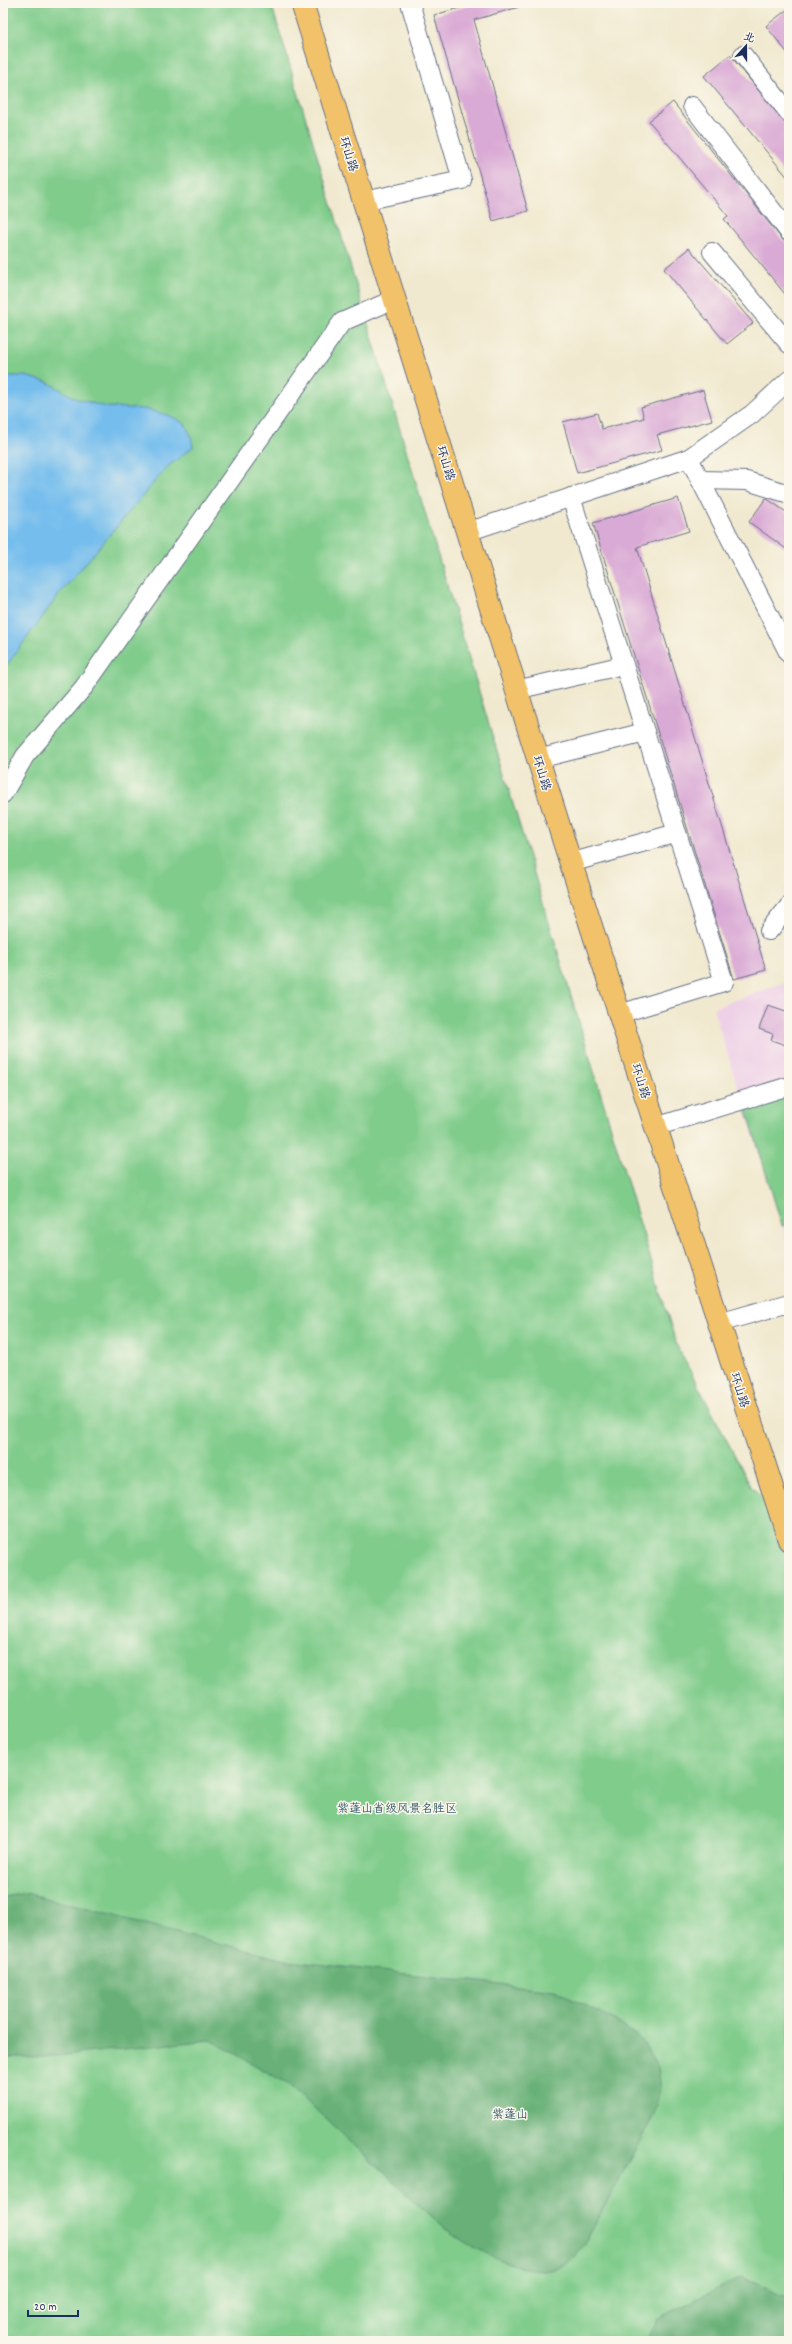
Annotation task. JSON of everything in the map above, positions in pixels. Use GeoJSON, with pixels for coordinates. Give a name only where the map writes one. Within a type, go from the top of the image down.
{"type":"FeatureCollection","features":[{"type":"Feature","properties":{"kind":"main road","name":"环山路"},"geometry":{"type":"LineString","coordinates":[[302,3],[570,863],[789,1540]]}},
{"type":"Feature","properties":{"kind":"street"},"geometry":{"type":"LineString","coordinates":[[364,202],[462,180],[410,3]]}},
{"type":"Feature","properties":{"kind":"street"},"geometry":{"type":"LineString","coordinates":[[743,55],[789,113]]}},
{"type":"Feature","properties":{"kind":"street"},"geometry":{"type":"LineString","coordinates":[[692,106],[789,232]]}},
{"type":"Feature","properties":{"kind":"street"},"geometry":{"type":"LineString","coordinates":[[712,252],[789,344]]}},
{"type":"Feature","properties":{"kind":"street"},"geometry":{"type":"LineString","coordinates":[[3,794],[25,756],[84,687],[342,322],[395,299]]}},
{"type":"Feature","properties":{"kind":"street"},"geometry":{"type":"LineString","coordinates":[[467,532],[689,458],[786,388]]}},
{"type":"Feature","properties":{"kind":"street"},"geometry":{"type":"LineString","coordinates":[[689,458],[789,654]]}},
{"type":"Feature","properties":{"kind":"street"},"geometry":{"type":"LineString","coordinates":[[701,480],[746,481],[789,494]]}},
{"type":"Feature","properties":{"kind":"street"},"geometry":{"type":"LineString","coordinates":[[571,497],[724,982],[619,1014]]}},
{"type":"Feature","properties":{"kind":"street"},"geometry":{"type":"LineString","coordinates":[[516,690],[624,665]]}},
{"type":"Feature","properties":{"kind":"street"},"geometry":{"type":"LineString","coordinates":[[538,759],[646,732]]}},
{"type":"Feature","properties":{"kind":"street"},"geometry":{"type":"LineString","coordinates":[[570,863],[677,833]]}},
{"type":"Feature","properties":{"kind":"street"},"geometry":{"type":"LineString","coordinates":[[769,931],[789,906]]}},
{"type":"Feature","properties":{"kind":"street"},"geometry":{"type":"LineString","coordinates":[[655,1126],[789,1086]]}},
{"type":"Feature","properties":{"kind":"street"},"geometry":{"type":"LineString","coordinates":[[719,1323],[789,1303]]}},
{"type":"Feature","properties":{"kind":"shaded area"},"geometry":{"type":"Polygon","coordinates":[[[789,981],[789,1249],[713,1008],[789,981]]]}},
{"type":"Feature","properties":{"kind":"green space","name":"紫蓬山省级风景名胜区"},"geometry":{"type":"Polygon","coordinates":[[[3,3],[271,3],[677,1346],[751,1486],[789,1526],[789,2341],[3,2341],[3,3]]]}},
{"type":"Feature","properties":{"kind":"green space"},"geometry":{"type":"Polygon","coordinates":[[[789,1093],[789,1224],[782,1226],[745,1104],[789,1093]]]}},
{"type":"Feature","properties":{"kind":"green space","name":"紫蓬山"},"geometry":{"type":"Polygon","coordinates":[[[26,1893],[289,1961],[555,1990],[610,2017],[641,2039],[658,2067],[661,2090],[655,2113],[585,2243],[574,2257],[560,2267],[549,2270],[536,2270],[507,2263],[479,2250],[442,2226],[288,2084],[211,2040],[45,2057],[3,2057],[3,1897],[26,1893]]]}},
{"type":"Feature","properties":{"kind":"green space"},"geometry":{"type":"Polygon","coordinates":[[[742,2277],[789,2299],[789,2341],[646,2341],[658,2318],[742,2277]]]}},
{"type":"Feature","properties":{"kind":"water"},"geometry":{"type":"Polygon","coordinates":[[[3,376],[25,376],[47,382],[77,399],[107,407],[145,409],[171,416],[185,424],[191,436],[193,447],[166,468],[58,596],[3,670],[3,376]]]}},
{"type":"Feature","properties":{"kind":"building"},"geometry":{"type":"Polygon","coordinates":[[[478,3],[518,3],[519,7],[474,20],[528,211],[493,221],[434,15],[478,3]]]}},
{"type":"Feature","properties":{"kind":"building"},"geometry":{"type":"Polygon","coordinates":[[[789,8],[789,55],[766,26],[789,8]]]}},
{"type":"Feature","properties":{"kind":"building"},"geometry":{"type":"Polygon","coordinates":[[[730,55],[789,128],[789,179],[704,76],[730,55]]]}},
{"type":"Feature","properties":{"kind":"building"},"geometry":{"type":"Polygon","coordinates":[[[673,102],[781,238],[789,245],[789,299],[724,219],[728,216],[649,121],[673,102]]]}},
{"type":"Feature","properties":{"kind":"building"},"geometry":{"type":"Polygon","coordinates":[[[689,248],[753,323],[727,344],[664,269],[689,248]]]}},
{"type":"Feature","properties":{"kind":"building"},"geometry":{"type":"Polygon","coordinates":[[[703,390],[712,420],[657,435],[662,450],[577,473],[563,422],[597,413],[602,429],[644,418],[641,407],[703,390]]]}},
{"type":"Feature","properties":{"kind":"building"},"geometry":{"type":"Polygon","coordinates":[[[678,498],[689,531],[637,547],[766,970],[734,979],[593,523],[678,498]]]}},
{"type":"Feature","properties":{"kind":"building"},"geometry":{"type":"Polygon","coordinates":[[[766,498],[789,514],[789,551],[749,522],[766,498]]]}},
{"type":"Feature","properties":{"kind":"building"},"geometry":{"type":"Polygon","coordinates":[[[768,1005],[789,1012],[789,1046],[771,1040],[773,1034],[759,1029],[768,1005]]]}}]}
